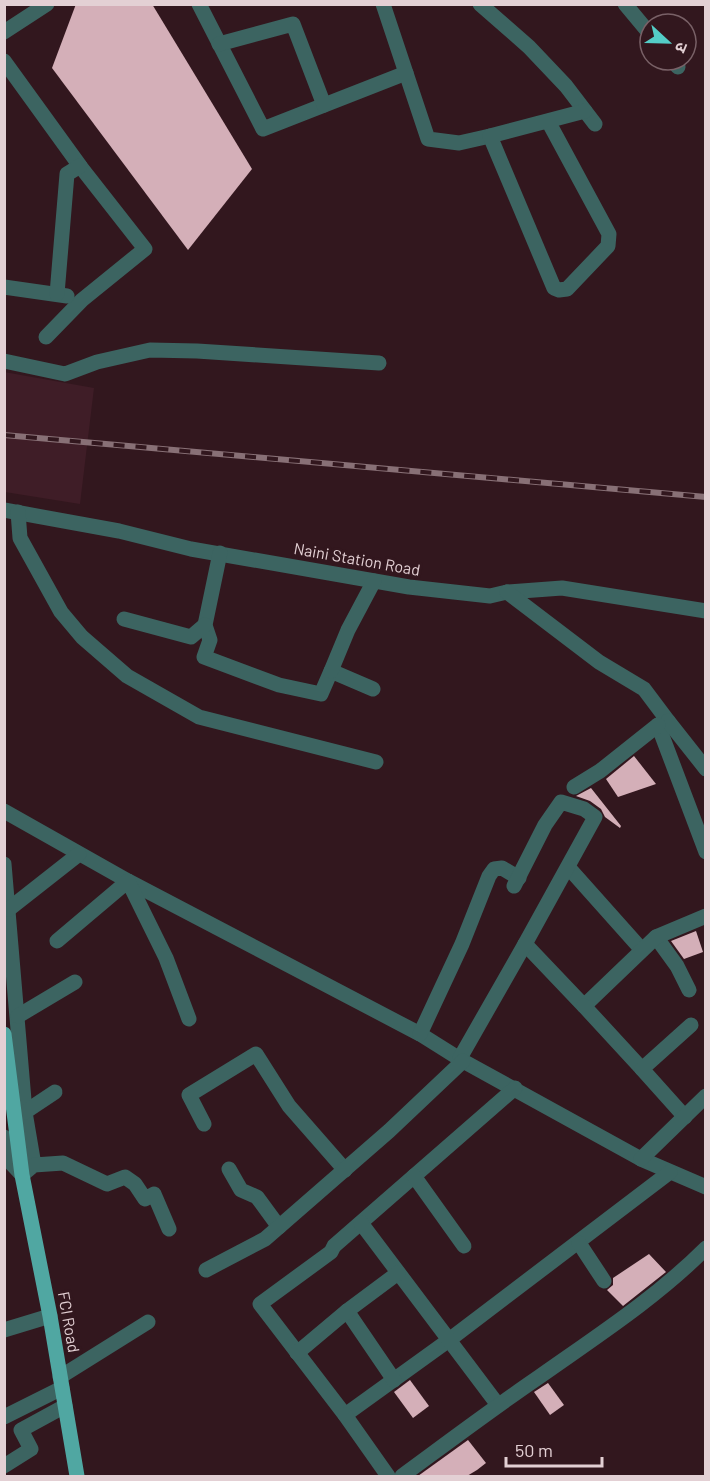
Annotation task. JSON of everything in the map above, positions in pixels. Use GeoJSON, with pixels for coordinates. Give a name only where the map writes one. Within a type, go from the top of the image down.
{"type":"FeatureCollection","features":[{"type":"Feature","properties":{"kind":"main road","name":"FCI Road"},"geometry":{"type":"LineString","coordinates":[[4,1034],[20,1157],[28,1170],[77,1476]]}},
{"type":"Feature","properties":{"kind":"street"},"geometry":{"type":"LineString","coordinates":[[4,32],[47,4]]}},
{"type":"Feature","properties":{"kind":"street"},"geometry":{"type":"LineString","coordinates":[[199,4],[263,129],[406,73]]}},
{"type":"Feature","properties":{"kind":"street"},"geometry":{"type":"LineString","coordinates":[[383,4],[428,139],[459,143],[585,111]]}},
{"type":"Feature","properties":{"kind":"street"},"geometry":{"type":"LineString","coordinates":[[480,4],[529,47],[566,86],[595,124]]}},
{"type":"Feature","properties":{"kind":"street"},"geometry":{"type":"LineString","coordinates":[[625,4],[638,20]]}},
{"type":"Feature","properties":{"kind":"street"},"geometry":{"type":"LineString","coordinates":[[219,44],[293,24],[324,105]]}},
{"type":"Feature","properties":{"kind":"street"},"geometry":{"type":"LineString","coordinates":[[4,61],[80,166],[145,249],[82,300],[46,337]]}},
{"type":"Feature","properties":{"kind":"street"},"geometry":{"type":"LineString","coordinates":[[490,136],[554,288],[567,289],[608,246],[609,234],[548,121]]}},
{"type":"Feature","properties":{"kind":"street"},"geometry":{"type":"LineString","coordinates":[[57,294],[67,174],[80,166]]}},
{"type":"Feature","properties":{"kind":"street"},"geometry":{"type":"LineString","coordinates":[[4,287],[57,294],[82,300]]}},
{"type":"Feature","properties":{"kind":"street"},"geometry":{"type":"LineString","coordinates":[[4,361],[64,374],[97,362],[150,350],[379,363]]}},
{"type":"Feature","properties":{"kind":"street"},"geometry":{"type":"LineString","coordinates":[[11,511],[20,538],[61,612],[82,638],[127,676],[199,717],[376,762]]}},
{"type":"Feature","properties":{"kind":"street","name":"Naini Station Road"},"geometry":{"type":"LineString","coordinates":[[11,511],[119,531],[191,549],[375,581],[490,596],[507,592],[562,588],[705,611]]}},
{"type":"Feature","properties":{"kind":"street"},"geometry":{"type":"LineString","coordinates":[[220,553],[206,625],[210,640],[204,657],[279,686],[321,694],[348,630],[375,581]]}},
{"type":"Feature","properties":{"kind":"street"},"geometry":{"type":"LineString","coordinates":[[507,592],[599,662],[644,689],[663,723],[705,852]]}},
{"type":"Feature","properties":{"kind":"street"},"geometry":{"type":"LineString","coordinates":[[124,619],[191,637],[206,625]]}},
{"type":"Feature","properties":{"kind":"street"},"geometry":{"type":"LineString","coordinates":[[331,671],[373,689]]}},
{"type":"Feature","properties":{"kind":"street"},"geometry":{"type":"LineString","coordinates":[[663,723],[705,769]]}},
{"type":"Feature","properties":{"kind":"street"},"geometry":{"type":"LineString","coordinates":[[574,787],[600,771],[663,723]]}},
{"type":"Feature","properties":{"kind":"street"},"geometry":{"type":"LineString","coordinates":[[206,1270],[266,1239],[345,1170],[461,1060],[595,817],[584,808],[561,802],[546,825],[517,882],[502,868],[494,869],[420,1034]]}},
{"type":"Feature","properties":{"kind":"street"},"geometry":{"type":"LineString","coordinates":[[4,812],[128,881],[420,1034],[461,1060],[641,1159],[705,1186]]}},
{"type":"Feature","properties":{"kind":"street"},"geometry":{"type":"LineString","coordinates":[[9,909],[80,854]]}},
{"type":"Feature","properties":{"kind":"street"},"geometry":{"type":"LineString","coordinates":[[4,864],[18,1016],[28,1170]]}},
{"type":"Feature","properties":{"kind":"street"},"geometry":{"type":"LineString","coordinates":[[568,867],[642,950]]}},
{"type":"Feature","properties":{"kind":"street"},"geometry":{"type":"LineString","coordinates":[[57,941],[128,881]]}},
{"type":"Feature","properties":{"kind":"street"},"geometry":{"type":"LineString","coordinates":[[128,881],[166,958],[189,1019]]}},
{"type":"Feature","properties":{"kind":"street"},"geometry":{"type":"LineString","coordinates":[[584,1006],[656,936],[705,916]]}},
{"type":"Feature","properties":{"kind":"street"},"geometry":{"type":"LineString","coordinates":[[656,936],[677,966],[689,990]]}},
{"type":"Feature","properties":{"kind":"street"},"geometry":{"type":"LineString","coordinates":[[525,944],[685,1117]]}},
{"type":"Feature","properties":{"kind":"street"},"geometry":{"type":"LineString","coordinates":[[18,1016],[75,982]]}},
{"type":"Feature","properties":{"kind":"street"},"geometry":{"type":"LineString","coordinates":[[642,1069],[691,1025]]}},
{"type":"Feature","properties":{"kind":"street"},"geometry":{"type":"LineString","coordinates":[[204,1124],[189,1095],[256,1054],[288,1106],[345,1170]]}},
{"type":"Feature","properties":{"kind":"street"},"geometry":{"type":"LineString","coordinates":[[388,1476],[345,1415],[260,1304],[331,1252],[334,1246],[515,1088]]}},
{"type":"Feature","properties":{"kind":"street"},"geometry":{"type":"LineString","coordinates":[[25,1112],[55,1092]]}},
{"type":"Feature","properties":{"kind":"street"},"geometry":{"type":"LineString","coordinates":[[641,1159],[705,1096]]}},
{"type":"Feature","properties":{"kind":"street"},"geometry":{"type":"LineString","coordinates":[[4,1137],[9,1161],[28,1170],[63,1163],[107,1184],[125,1177],[135,1184],[145,1199],[158,1191],[169,1229]]}},
{"type":"Feature","properties":{"kind":"street"},"geometry":{"type":"LineString","coordinates":[[229,1169],[241,1190],[257,1197],[279,1227]]}},
{"type":"Feature","properties":{"kind":"street"},"geometry":{"type":"LineString","coordinates":[[345,1415],[579,1243],[670,1172]]}},
{"type":"Feature","properties":{"kind":"street"},"geometry":{"type":"LineString","coordinates":[[414,1176],[464,1246]]}},
{"type":"Feature","properties":{"kind":"street"},"geometry":{"type":"LineString","coordinates":[[361,1223],[498,1405]]}},
{"type":"Feature","properties":{"kind":"street"},"geometry":{"type":"LineString","coordinates":[[579,1243],[604,1281]]}},
{"type":"Feature","properties":{"kind":"street"},"geometry":{"type":"LineString","coordinates":[[402,1476],[498,1405],[638,1307],[678,1276],[705,1248]]}},
{"type":"Feature","properties":{"kind":"street"},"geometry":{"type":"LineString","coordinates":[[297,1353],[346,1311],[398,1273]]}},
{"type":"Feature","properties":{"kind":"street"},"geometry":{"type":"LineString","coordinates":[[346,1311],[394,1380]]}},
{"type":"Feature","properties":{"kind":"street"},"geometry":{"type":"LineString","coordinates":[[4,1330],[50,1316]]}},
{"type":"Feature","properties":{"kind":"street"},"geometry":{"type":"LineString","coordinates":[[4,1417],[61,1383],[147,1322]]}},
{"type":"Feature","properties":{"kind":"street"},"geometry":{"type":"LineString","coordinates":[[4,1466],[31,1449],[21,1430],[65,1406]]}},
{"type":"Feature","properties":{"kind":"shaded area"},"geometry":{"type":"Polygon","coordinates":[[[4,372],[94,388],[80,504],[5,492],[4,372]]]}},
{"type":"Feature","properties":{"kind":"building"},"geometry":{"type":"Polygon","coordinates":[[[76,4],[152,4],[252,169],[188,250],[52,68],[76,4]]]}},
{"type":"Feature","properties":{"kind":"building"},"geometry":{"type":"Polygon","coordinates":[[[634,756],[656,784],[618,797],[606,779],[634,756]]]}},
{"type":"Feature","properties":{"kind":"building"},"geometry":{"type":"Polygon","coordinates":[[[591,788],[621,826],[620,828],[605,817],[601,809],[590,801],[576,796],[591,788]]]}},
{"type":"Feature","properties":{"kind":"building"},"geometry":{"type":"Polygon","coordinates":[[[696,931],[703,952],[684,959],[671,941],[696,931]]]}},
{"type":"Feature","properties":{"kind":"building"},"geometry":{"type":"Polygon","coordinates":[[[649,1254],[666,1272],[623,1306],[607,1290],[613,1285],[613,1278],[649,1254]]]}},
{"type":"Feature","properties":{"kind":"building"},"geometry":{"type":"Polygon","coordinates":[[[410,1380],[429,1406],[413,1418],[394,1392],[410,1380]]]}},
{"type":"Feature","properties":{"kind":"building"},"geometry":{"type":"Polygon","coordinates":[[[548,1383],[564,1405],[550,1415],[534,1392],[548,1383]]]}},
{"type":"Feature","properties":{"kind":"building"},"geometry":{"type":"Polygon","coordinates":[[[468,1440],[486,1463],[477,1470],[467,1476],[418,1476],[468,1440]]]}},
{"type":"Feature","properties":{"kind":"railway"},"geometry":{"type":"LineString","coordinates":[[4,435],[706,497]]}}]}
